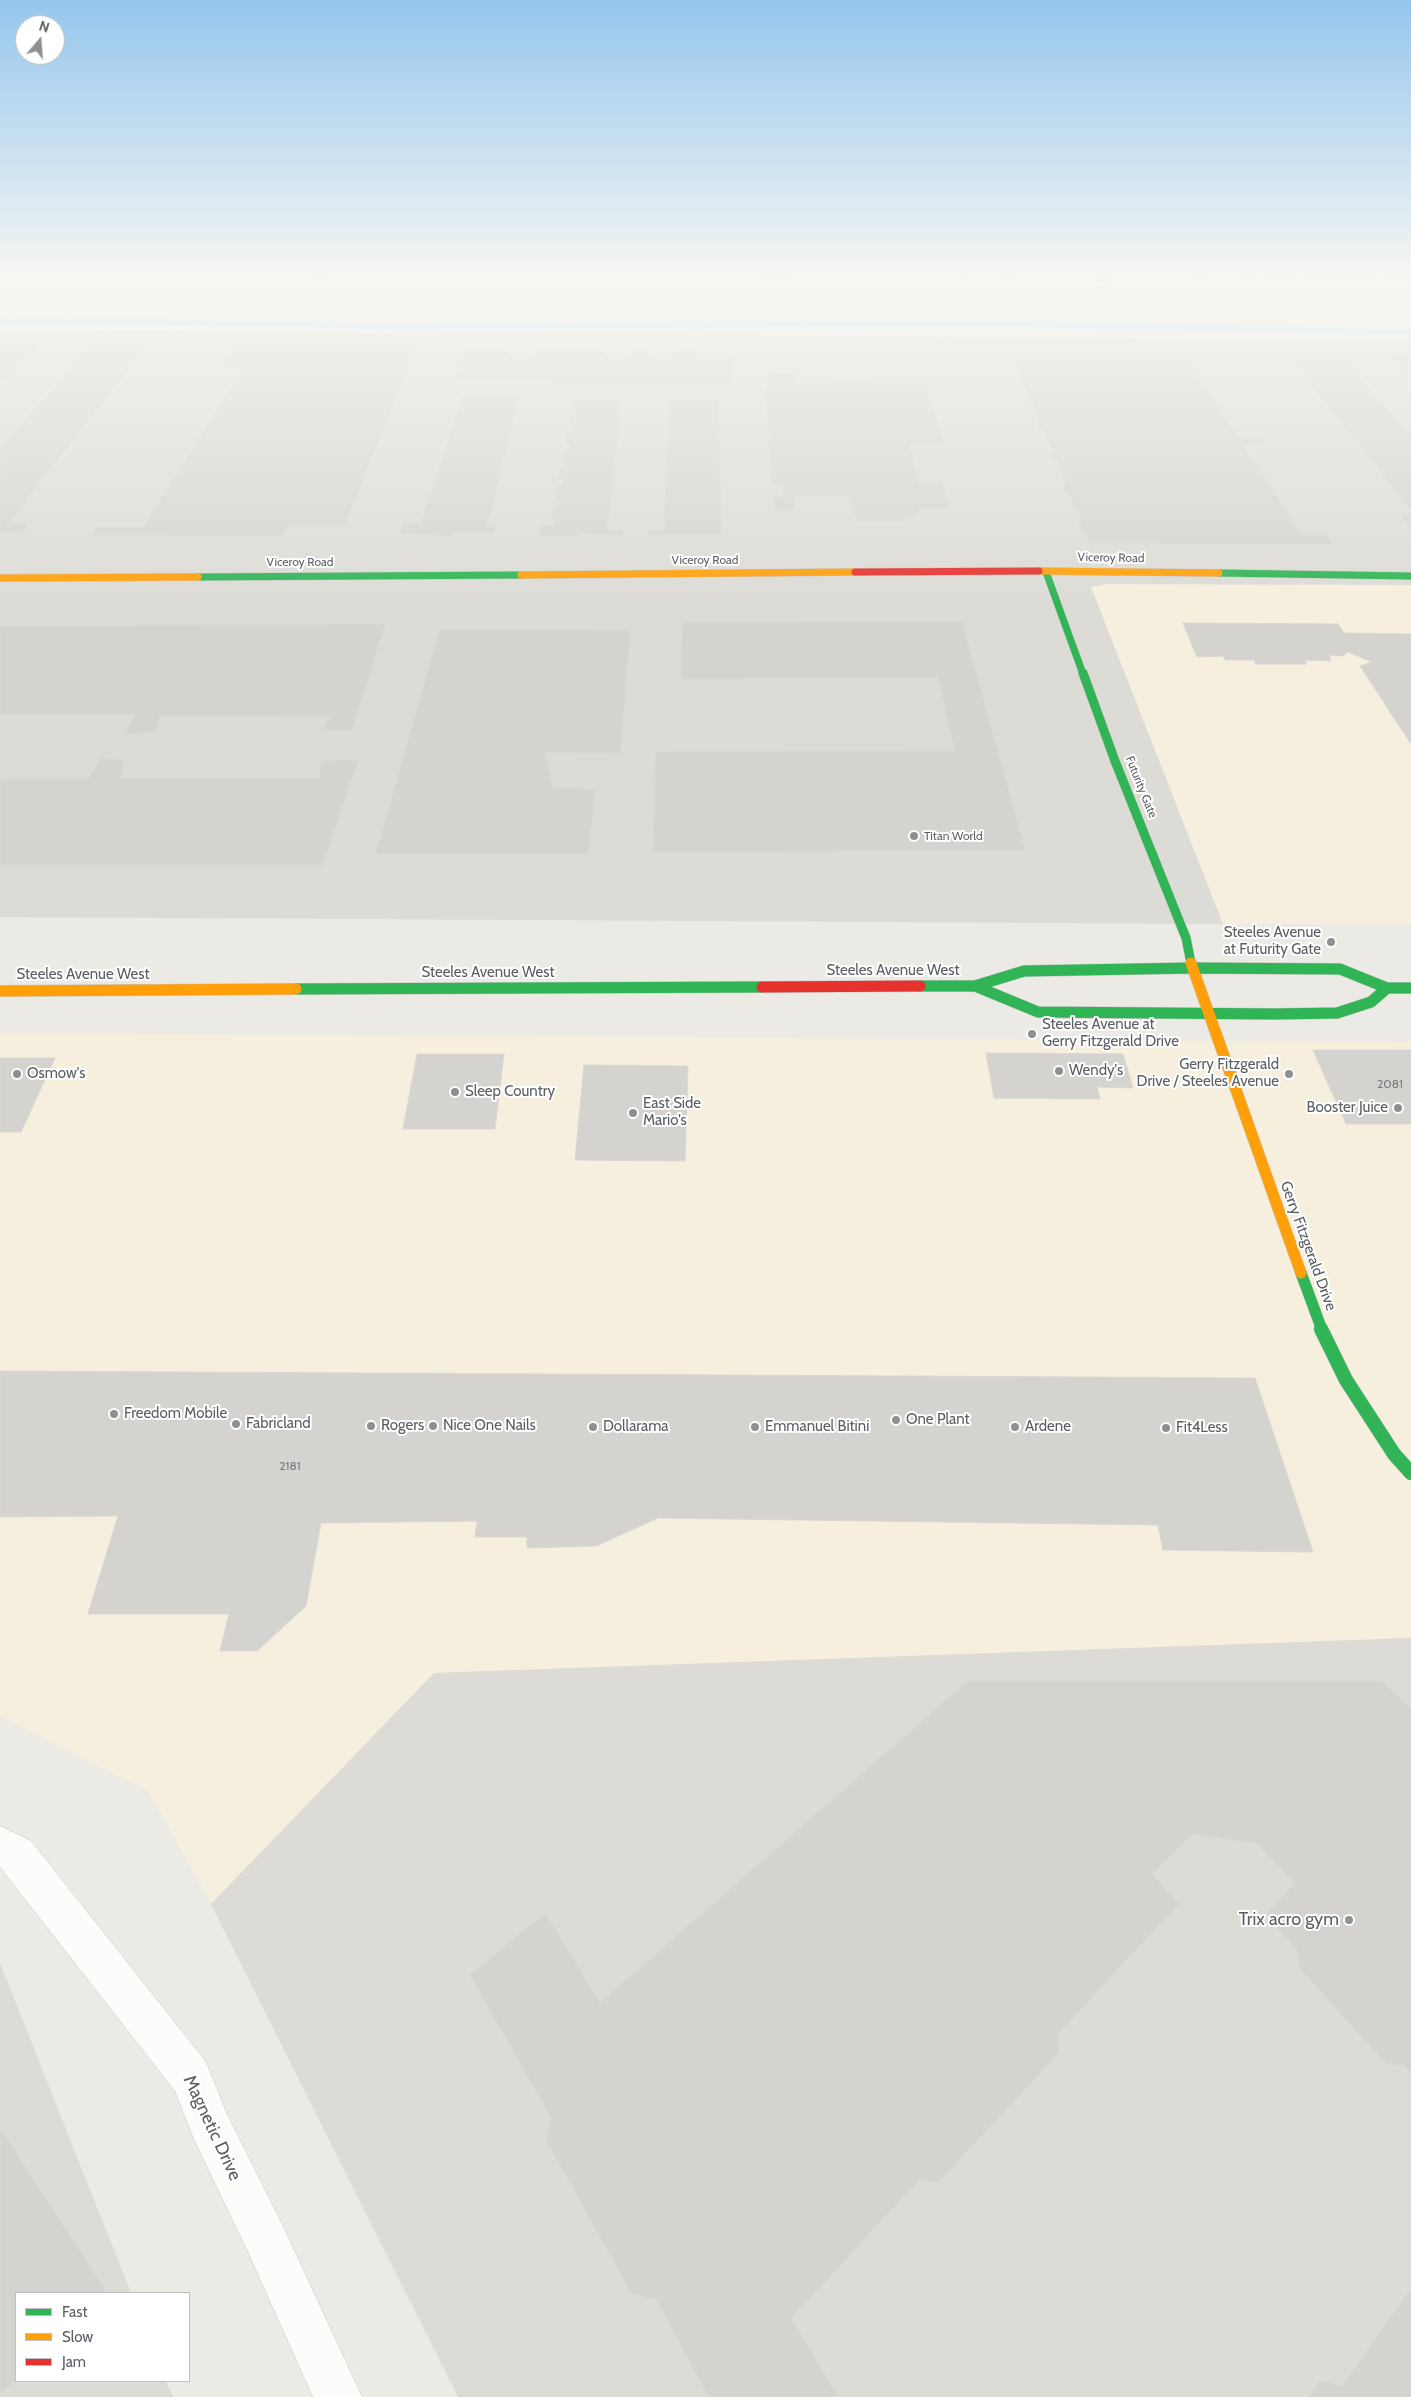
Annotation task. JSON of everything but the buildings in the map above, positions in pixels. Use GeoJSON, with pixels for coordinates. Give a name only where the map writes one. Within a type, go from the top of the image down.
{"type":"FeatureCollection","features":[{"type":"Feature","properties":{"kind":"street","name":"Viceroy Road"},"geometry":{"type":"LineString","coordinates":[[0,578],[1046,572],[1411,576]]}},
{"type":"Feature","properties":{"kind":"street","name":"Futurity Gate"},"geometry":{"type":"LineString","coordinates":[[1046,572],[1115,761],[1186,938],[1192,968],[1208,1013]]}},
{"type":"Feature","properties":{"kind":"street","name":"Steeles Avenue West"},"geometry":{"type":"LineString","coordinates":[[0,991],[975,986],[1024,972],[1192,968],[1340,969],[1387,988],[1411,988]]}},
{"type":"Feature","properties":{"kind":"street","name":"Steeles Avenue West"},"geometry":{"type":"LineString","coordinates":[[975,986],[1038,1012],[1208,1013],[1337,1013],[1371,1002],[1387,988]]}},
{"type":"Feature","properties":{"kind":"street","name":"Gerry Fitzgerald Drive"},"geometry":{"type":"LineString","coordinates":[[1208,1013],[1324,1336],[1346,1380],[1394,1454],[1411,1473]]}},
{"type":"Feature","properties":{"kind":"street","name":"Magnetic Drive"},"geometry":{"type":"LineString","coordinates":[[0,1845],[16,1855],[191,2077],[209,2124],[266,2238],[338,2397]]}},
{"type":"Feature","properties":{"kind":"shaded area"},"geometry":{"type":"Polygon","coordinates":[[[0,383],[1411,383],[1411,585],[1106,584],[1091,587],[1223,924],[0,917],[0,383]]]}},
{"type":"Feature","properties":{"kind":"shaded area"},"geometry":{"type":"Polygon","coordinates":[[[1106,584],[1411,585],[1411,924],[1223,924],[1091,587],[1106,584]]]}},
{"type":"Feature","properties":{"kind":"shaded area"},"geometry":{"type":"Polygon","coordinates":[[[0,1033],[1411,1042],[1411,1638],[434,1673],[211,1904],[148,1791],[0,1716],[0,1033]]]}},
{"type":"Feature","properties":{"kind":"shaded area"},"geometry":{"type":"Polygon","coordinates":[[[1411,1638],[1411,2397],[458,2397],[211,1904],[434,1673],[1411,1638]]]}},
{"type":"Feature","properties":{"kind":"shaded area"},"geometry":{"type":"Polygon","coordinates":[[[0,1963],[131,2292],[15,2292],[15,2382],[166,2382],[173,2397],[0,2397],[0,1963]]]}},
{"type":"Feature","properties":{"kind":"traffic: fast"},"geometry":{"type":"LineString","coordinates":[[1046,572],[1115,761],[1186,938],[1191,963]]}},
{"type":"Feature","properties":{"kind":"traffic: fast"},"geometry":{"type":"LineString","coordinates":[[1219,573],[1411,576]]}},
{"type":"Feature","properties":{"kind":"traffic: fast"},"geometry":{"type":"LineString","coordinates":[[198,577],[521,575]]}},
{"type":"Feature","properties":{"kind":"traffic: fast"},"geometry":{"type":"LineString","coordinates":[[920,986],[975,986],[1024,971],[1192,968],[1340,969],[1387,988],[1411,988]]}},
{"type":"Feature","properties":{"kind":"traffic: fast"},"geometry":{"type":"LineString","coordinates":[[975,986],[1038,1012],[1275,1014],[1337,1013],[1371,1002],[1387,988]]}},
{"type":"Feature","properties":{"kind":"traffic: fast"},"geometry":{"type":"LineString","coordinates":[[296,989],[762,987]]}},
{"type":"Feature","properties":{"kind":"traffic: fast"},"geometry":{"type":"LineString","coordinates":[[1301,1273],[1324,1336],[1346,1380],[1394,1454],[1411,1473]]}},
{"type":"Feature","properties":{"kind":"traffic: slow"},"geometry":{"type":"LineString","coordinates":[[1039,571],[1219,573]]}},
{"type":"Feature","properties":{"kind":"traffic: slow"},"geometry":{"type":"LineString","coordinates":[[521,575],[855,572]]}},
{"type":"Feature","properties":{"kind":"traffic: slow"},"geometry":{"type":"LineString","coordinates":[[0,578],[198,577]]}},
{"type":"Feature","properties":{"kind":"traffic: slow"},"geometry":{"type":"LineString","coordinates":[[1191,963],[1301,1273]]}},
{"type":"Feature","properties":{"kind":"traffic: slow"},"geometry":{"type":"LineString","coordinates":[[0,991],[296,989]]}},
{"type":"Feature","properties":{"kind":"traffic: jam"},"geometry":{"type":"LineString","coordinates":[[855,572],[1039,571]]}},
{"type":"Feature","properties":{"kind":"traffic: jam"},"geometry":{"type":"LineString","coordinates":[[762,987],[920,986]]}},
{"type":"Feature","properties":{"kind":"place","name":"Titan World"},"geometry":{"type":"Point","coordinates":[914,836]}},
{"type":"Feature","properties":{"kind":"place","name":"Steeles Avenue at Futurity Gate"},"geometry":{"type":"Point","coordinates":[1331,942]}},
{"type":"Feature","properties":{"kind":"place","name":"Steeles Avenue at Gerry Fitzgerald Drive"},"geometry":{"type":"Point","coordinates":[1032,1034]}},
{"type":"Feature","properties":{"kind":"place","name":"Wendy's"},"geometry":{"type":"Point","coordinates":[1059,1071]}},
{"type":"Feature","properties":{"kind":"place","name":"Osmow's"},"geometry":{"type":"Point","coordinates":[17,1074]}},
{"type":"Feature","properties":{"kind":"place","name":"Gerry Fitzgerald Drive / Steeles Avenue"},"geometry":{"type":"Point","coordinates":[1289,1074]}},
{"type":"Feature","properties":{"kind":"place","name":"Sleep Country"},"geometry":{"type":"Point","coordinates":[455,1092]}},
{"type":"Feature","properties":{"kind":"place","name":"Booster Juice"},"geometry":{"type":"Point","coordinates":[1398,1108]}},
{"type":"Feature","properties":{"kind":"place","name":"East Side Mario's"},"geometry":{"type":"Point","coordinates":[633,1113]}},
{"type":"Feature","properties":{"kind":"place","name":"Freedom Mobile"},"geometry":{"type":"Point","coordinates":[114,1414]}},
{"type":"Feature","properties":{"kind":"place","name":"One Plant"},"geometry":{"type":"Point","coordinates":[896,1420]}},
{"type":"Feature","properties":{"kind":"place","name":"Fabricland"},"geometry":{"type":"Point","coordinates":[236,1424]}},
{"type":"Feature","properties":{"kind":"place","name":"Rogers"},"geometry":{"type":"Point","coordinates":[371,1426]}},
{"type":"Feature","properties":{"kind":"place","name":"Nice One Nails"},"geometry":{"type":"Point","coordinates":[433,1426]}},
{"type":"Feature","properties":{"kind":"place","name":"Dollarama"},"geometry":{"type":"Point","coordinates":[593,1427]}},
{"type":"Feature","properties":{"kind":"place","name":"Emmanuel Bitini"},"geometry":{"type":"Point","coordinates":[755,1427]}},
{"type":"Feature","properties":{"kind":"place","name":"Ardene"},"geometry":{"type":"Point","coordinates":[1015,1427]}},
{"type":"Feature","properties":{"kind":"place","name":"Fit4Less"},"geometry":{"type":"Point","coordinates":[1166,1428]}},
{"type":"Feature","properties":{"kind":"place","name":"Trix acro gym"},"geometry":{"type":"Point","coordinates":[1349,1920]}}]}
